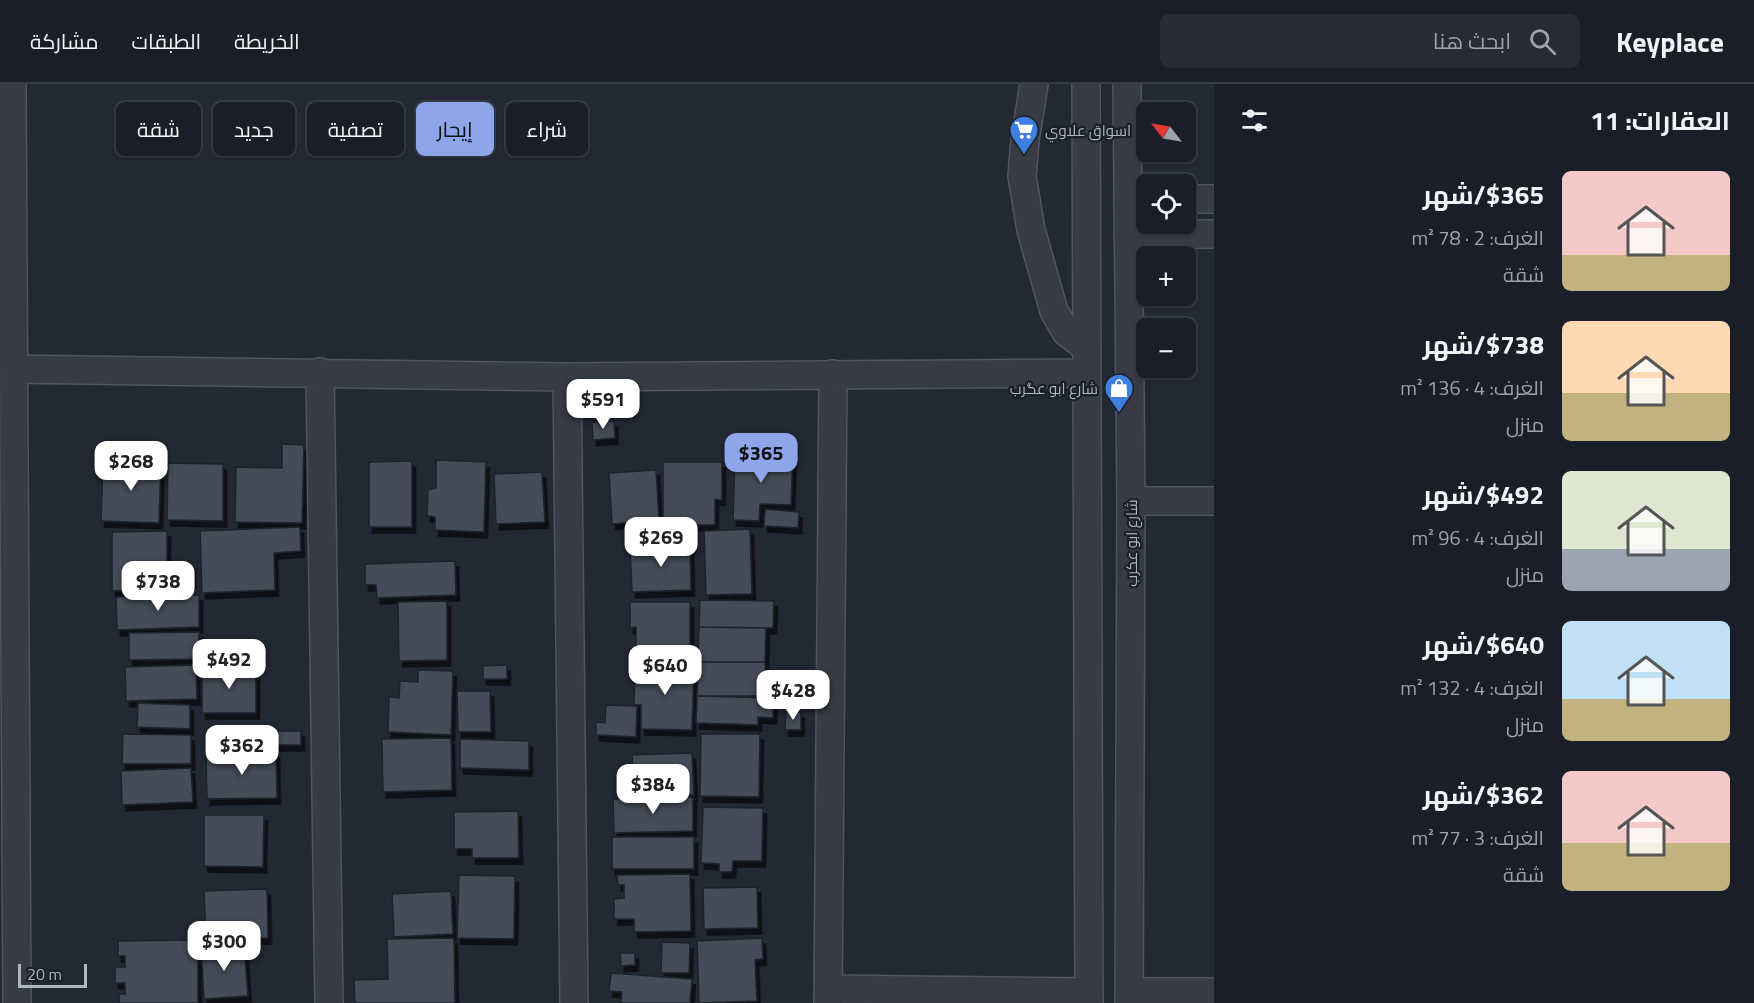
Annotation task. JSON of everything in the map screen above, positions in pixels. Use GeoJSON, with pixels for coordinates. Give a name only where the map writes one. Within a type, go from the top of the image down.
{"type":"FeatureCollection","features":[{"type":"Feature","properties":{"kind":"street"},"geometry":{"type":"LineString","coordinates":[[12,84],[17,1003]]}},
{"type":"Feature","properties":{"kind":"street"},"geometry":{"type":"LineString","coordinates":[[1034,84],[1022,176],[1030,231],[1054,311],[1087,361]]}},
{"type":"Feature","properties":{"kind":"street"},"geometry":{"type":"LineString","coordinates":[[833,374],[828,996],[1089,997],[1086,84]]}},
{"type":"Feature","properties":{"kind":"street","name":"شارع ابو عكرب"},"geometry":{"type":"LineString","coordinates":[[1127,84],[1136,188]]}},
{"type":"Feature","properties":{"kind":"street"},"geometry":{"type":"LineString","coordinates":[[1196,200],[1214,199]]}},
{"type":"Feature","properties":{"kind":"street","name":"شارع ابو عكرب"},"geometry":{"type":"LineString","coordinates":[[1129,998],[1131,501],[1128,235],[1136,204]]}},
{"type":"Feature","properties":{"kind":"street"},"geometry":{"type":"LineString","coordinates":[[1128,235],[1214,234]]}},
{"type":"Feature","properties":{"kind":"street"},"geometry":{"type":"LineString","coordinates":[[12,369],[567,377],[833,374],[1087,361]]}},
{"type":"Feature","properties":{"kind":"street"},"geometry":{"type":"LineString","coordinates":[[320,372],[329,1003]]}},
{"type":"Feature","properties":{"kind":"street"},"geometry":{"type":"LineString","coordinates":[[567,377],[574,1003]]}},
{"type":"Feature","properties":{"kind":"street"},"geometry":{"type":"LineString","coordinates":[[1131,501],[1214,501]]}},
{"type":"Feature","properties":{"kind":"street"},"geometry":{"type":"LineString","coordinates":[[1088,744],[1130,743]]}},
{"type":"Feature","properties":{"kind":"street"},"geometry":{"type":"LineString","coordinates":[[1129,998],[1214,992]]}},
{"type":"Feature","properties":{"kind":"building"},"geometry":{"type":"Polygon","coordinates":[[[614,421],[615,438],[593,440],[592,422],[614,421]]]}},
{"type":"Feature","properties":{"kind":"building"},"geometry":{"type":"Polygon","coordinates":[[[282,444],[304,445],[302,523],[235,522],[236,467],[282,468],[282,444]]]}},
{"type":"Feature","properties":{"kind":"building"},"geometry":{"type":"Polygon","coordinates":[[[735,455],[793,456],[791,505],[760,504],[759,521],[733,520],[735,455]]]}},
{"type":"Feature","properties":{"kind":"building"},"geometry":{"type":"Polygon","coordinates":[[[436,460],[486,462],[484,532],[435,530],[435,517],[427,516],[428,490],[436,488],[436,460]]]}},
{"type":"Feature","properties":{"kind":"building"},"geometry":{"type":"Polygon","coordinates":[[[412,461],[412,527],[369,527],[369,462],[412,461]]]}},
{"type":"Feature","properties":{"kind":"building"},"geometry":{"type":"Polygon","coordinates":[[[103,462],[161,464],[159,523],[101,521],[103,462]]]}},
{"type":"Feature","properties":{"kind":"building"},"geometry":{"type":"Polygon","coordinates":[[[663,462],[722,462],[722,500],[715,499],[715,525],[663,525],[663,462]]]}},
{"type":"Feature","properties":{"kind":"building"},"geometry":{"type":"Polygon","coordinates":[[[168,463],[223,464],[223,521],[167,520],[168,463]]]}},
{"type":"Feature","properties":{"kind":"building"},"geometry":{"type":"Polygon","coordinates":[[[656,470],[659,520],[612,524],[609,473],[656,470]]]}},
{"type":"Feature","properties":{"kind":"building"},"geometry":{"type":"Polygon","coordinates":[[[542,472],[545,522],[496,524],[494,474],[542,472]]]}},
{"type":"Feature","properties":{"kind":"building"},"geometry":{"type":"Polygon","coordinates":[[[765,509],[799,512],[798,528],[764,526],[765,509]]]}},
{"type":"Feature","properties":{"kind":"building"},"geometry":{"type":"Polygon","coordinates":[[[300,527],[301,551],[274,553],[275,590],[202,593],[200,531],[300,527]]]}},
{"type":"Feature","properties":{"kind":"building"},"geometry":{"type":"Polygon","coordinates":[[[750,529],[752,594],[706,595],[704,531],[750,529]]]}},
{"type":"Feature","properties":{"kind":"building"},"geometry":{"type":"Polygon","coordinates":[[[167,531],[167,565],[192,564],[192,583],[182,583],[182,590],[112,591],[112,532],[167,531]]]}},
{"type":"Feature","properties":{"kind":"building"},"geometry":{"type":"Polygon","coordinates":[[[690,544],[691,590],[632,592],[630,546],[690,544]]]}},
{"type":"Feature","properties":{"kind":"building"},"geometry":{"type":"Polygon","coordinates":[[[455,561],[456,595],[377,598],[376,585],[365,585],[365,564],[455,561]]]}},
{"type":"Feature","properties":{"kind":"building"},"geometry":{"type":"Polygon","coordinates":[[[199,595],[199,627],[117,630],[116,597],[199,595]]]}},
{"type":"Feature","properties":{"kind":"building"},"geometry":{"type":"Polygon","coordinates":[[[700,600],[774,601],[773,628],[699,627],[700,600]]]}},
{"type":"Feature","properties":{"kind":"building"},"geometry":{"type":"Polygon","coordinates":[[[447,601],[447,660],[399,661],[398,602],[447,601]]]}},
{"type":"Feature","properties":{"kind":"building"},"geometry":{"type":"Polygon","coordinates":[[[630,602],[690,602],[690,659],[636,659],[636,627],[630,628],[630,602]]]}},
{"type":"Feature","properties":{"kind":"building"},"geometry":{"type":"Polygon","coordinates":[[[699,627],[766,628],[765,662],[698,662],[699,627]]]}},
{"type":"Feature","properties":{"kind":"building"},"geometry":{"type":"Polygon","coordinates":[[[199,632],[199,659],[129,660],[129,633],[199,632]]]}},
{"type":"Feature","properties":{"kind":"building"},"geometry":{"type":"Polygon","coordinates":[[[698,662],[765,662],[766,696],[697,696],[698,662]]]}},
{"type":"Feature","properties":{"kind":"building"},"geometry":{"type":"Polygon","coordinates":[[[196,665],[197,699],[126,701],[125,667],[196,665]]]}},
{"type":"Feature","properties":{"kind":"building"},"geometry":{"type":"Polygon","coordinates":[[[507,665],[507,679],[483,679],[483,666],[507,665]]]}},
{"type":"Feature","properties":{"kind":"building"},"geometry":{"type":"Polygon","coordinates":[[[635,665],[694,666],[692,730],[641,729],[641,705],[634,705],[635,665]]]}},
{"type":"Feature","properties":{"kind":"building"},"geometry":{"type":"Polygon","coordinates":[[[202,668],[256,668],[256,713],[202,713],[202,668]]]}},
{"type":"Feature","properties":{"kind":"building"},"geometry":{"type":"Polygon","coordinates":[[[418,670],[453,671],[451,735],[388,732],[389,697],[399,698],[400,681],[418,682],[418,670]]]}},
{"type":"Feature","properties":{"kind":"building"},"geometry":{"type":"Polygon","coordinates":[[[457,691],[490,691],[491,732],[458,732],[457,691]]]}},
{"type":"Feature","properties":{"kind":"building"},"geometry":{"type":"Polygon","coordinates":[[[697,696],[774,698],[773,718],[758,717],[758,725],[696,723],[697,696]]]}},
{"type":"Feature","properties":{"kind":"building"},"geometry":{"type":"Polygon","coordinates":[[[138,703],[190,705],[190,729],[137,727],[138,703]]]}},
{"type":"Feature","properties":{"kind":"building"},"geometry":{"type":"Polygon","coordinates":[[[606,705],[637,706],[636,737],[596,735],[596,722],[605,723],[606,705]]]}},
{"type":"Feature","properties":{"kind":"building"},"geometry":{"type":"Polygon","coordinates":[[[786,712],[801,712],[801,730],[785,730],[786,712]]]}},
{"type":"Feature","properties":{"kind":"building"},"geometry":{"type":"Polygon","coordinates":[[[260,731],[301,731],[301,745],[260,745],[260,731]]]}},
{"type":"Feature","properties":{"kind":"building"},"geometry":{"type":"Polygon","coordinates":[[[123,734],[191,735],[191,764],[122,764],[123,734]]]}},
{"type":"Feature","properties":{"kind":"building"},"geometry":{"type":"Polygon","coordinates":[[[701,734],[760,734],[759,797],[700,796],[701,734]]]}},
{"type":"Feature","properties":{"kind":"building"},"geometry":{"type":"Polygon","coordinates":[[[451,738],[452,790],[383,792],[382,739],[451,738]]]}},
{"type":"Feature","properties":{"kind":"building"},"geometry":{"type":"Polygon","coordinates":[[[460,739],[529,741],[529,770],[460,768],[460,739]]]}},
{"type":"Feature","properties":{"kind":"building"},"geometry":{"type":"Polygon","coordinates":[[[276,752],[277,798],[207,799],[206,753],[276,752]]]}},
{"type":"Feature","properties":{"kind":"building"},"geometry":{"type":"Polygon","coordinates":[[[692,753],[694,795],[634,797],[632,755],[692,753]]]}},
{"type":"Feature","properties":{"kind":"building"},"geometry":{"type":"Polygon","coordinates":[[[191,768],[193,802],[122,805],[121,771],[191,768]]]}},
{"type":"Feature","properties":{"kind":"building"},"geometry":{"type":"Polygon","coordinates":[[[693,797],[693,831],[614,833],[613,799],[693,797]]]}},
{"type":"Feature","properties":{"kind":"building"},"geometry":{"type":"Polygon","coordinates":[[[703,807],[763,808],[762,861],[733,861],[732,872],[719,872],[719,864],[701,863],[703,807]]]}},
{"type":"Feature","properties":{"kind":"building"},"geometry":{"type":"Polygon","coordinates":[[[518,811],[519,858],[472,858],[472,849],[454,849],[454,812],[518,811]]]}},
{"type":"Feature","properties":{"kind":"building"},"geometry":{"type":"Polygon","coordinates":[[[204,815],[264,815],[263,867],[204,866],[204,815]]]}},
{"type":"Feature","properties":{"kind":"building"},"geometry":{"type":"Polygon","coordinates":[[[612,837],[694,837],[694,869],[612,869],[612,837]]]}},
{"type":"Feature","properties":{"kind":"building"},"geometry":{"type":"Polygon","coordinates":[[[690,874],[691,931],[634,932],[634,919],[614,919],[614,899],[624,898],[624,885],[618,885],[617,875],[690,874]]]}},
{"type":"Feature","properties":{"kind":"building"},"geometry":{"type":"Polygon","coordinates":[[[459,875],[515,876],[514,939],[457,938],[459,875]]]}},
{"type":"Feature","properties":{"kind":"building"},"geometry":{"type":"Polygon","coordinates":[[[757,887],[758,928],[704,929],[703,888],[757,887]]]}},
{"type":"Feature","properties":{"kind":"building"},"geometry":{"type":"Polygon","coordinates":[[[267,889],[268,938],[206,940],[204,891],[267,889]]]}},
{"type":"Feature","properties":{"kind":"building"},"geometry":{"type":"Polygon","coordinates":[[[451,891],[453,934],[394,937],[392,894],[451,891]]]}},
{"type":"Feature","properties":{"kind":"building"},"geometry":{"type":"Polygon","coordinates":[[[454,938],[455,1003],[355,1003],[354,980],[388,979],[387,939],[454,938]]]}},
{"type":"Feature","properties":{"kind":"building"},"geometry":{"type":"Polygon","coordinates":[[[762,938],[763,959],[755,960],[757,1001],[699,1003],[697,941],[762,938]]]}},
{"type":"Feature","properties":{"kind":"building"},"geometry":{"type":"Polygon","coordinates":[[[198,940],[198,1003],[119,1003],[119,994],[125,994],[125,983],[115,983],[115,967],[125,967],[125,956],[118,956],[118,941],[198,940]]]}},
{"type":"Feature","properties":{"kind":"building"},"geometry":{"type":"Polygon","coordinates":[[[662,942],[690,943],[689,973],[661,973],[662,942]]]}},
{"type":"Feature","properties":{"kind":"building"},"geometry":{"type":"Polygon","coordinates":[[[244,944],[248,996],[204,999],[201,947],[244,944]]]}},
{"type":"Feature","properties":{"kind":"building"},"geometry":{"type":"Polygon","coordinates":[[[620,953],[635,953],[635,965],[621,966],[620,953]]]}},
{"type":"Feature","properties":{"kind":"building"},"geometry":{"type":"Polygon","coordinates":[[[611,973],[692,979],[690,1003],[621,1003],[622,992],[609,991],[611,973]]]}},
{"type":"Feature","properties":{"kind":"place","name":"اسواق علاوي"},"geometry":{"type":"Point","coordinates":[1024,156]}},
{"type":"Feature","properties":{"kind":"place","name":"شارع ابو عگرب"},"geometry":{"type":"Point","coordinates":[1119,414]}}]}
